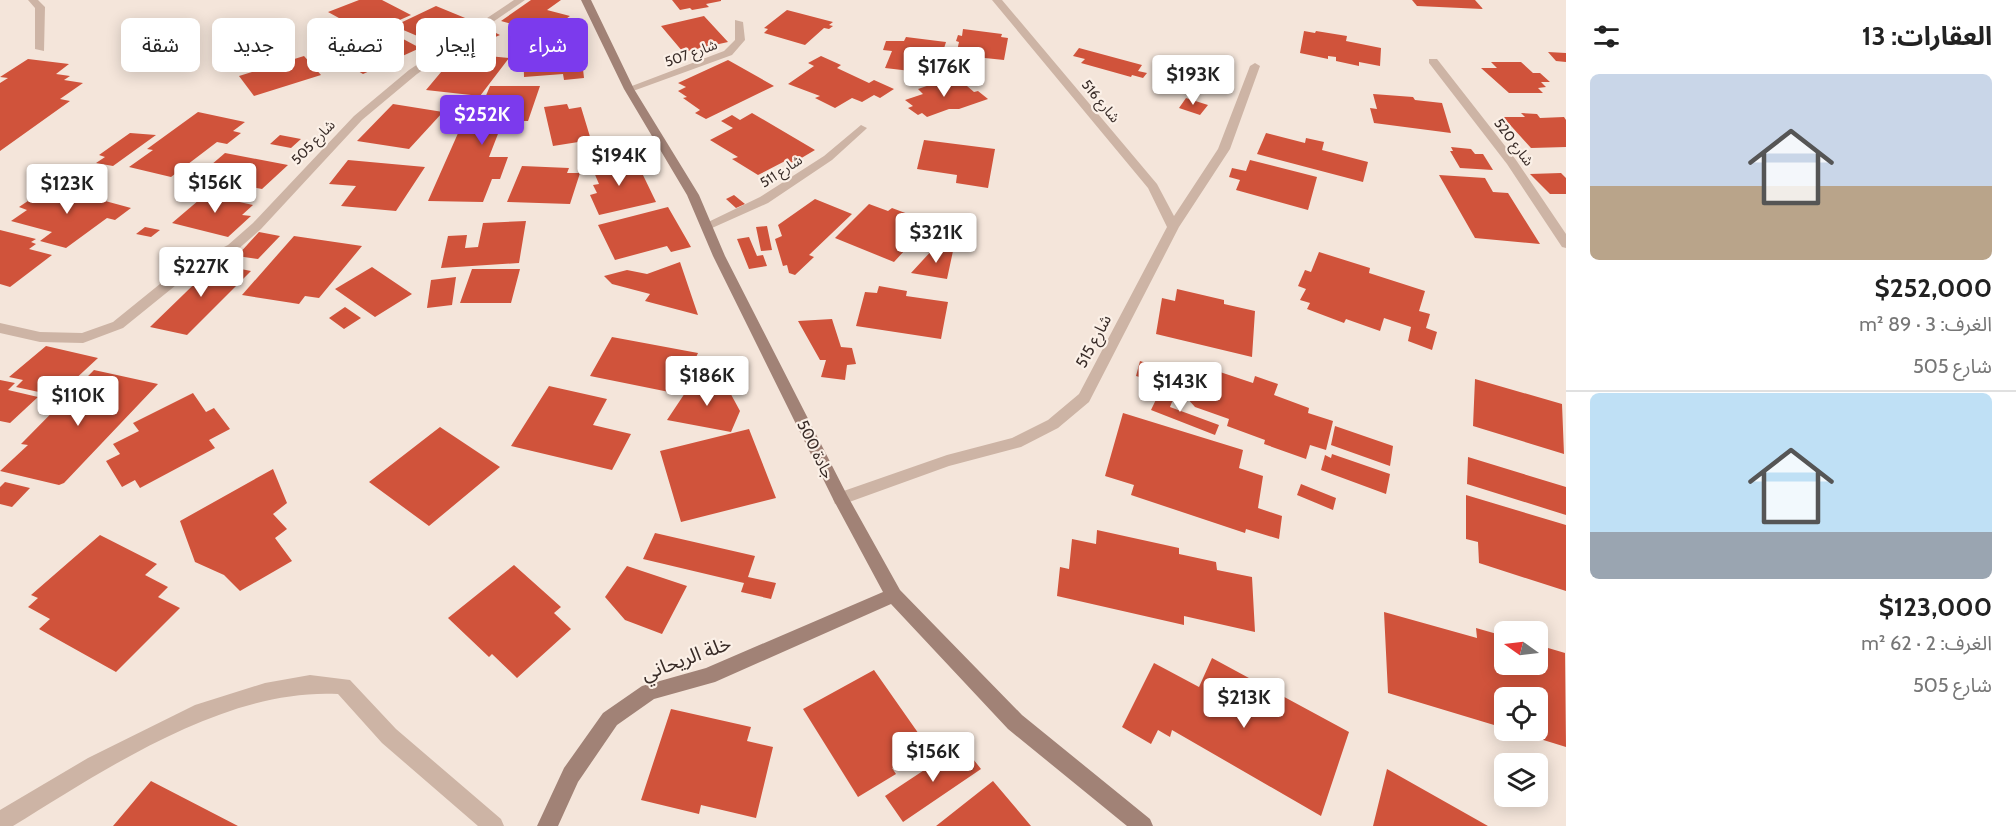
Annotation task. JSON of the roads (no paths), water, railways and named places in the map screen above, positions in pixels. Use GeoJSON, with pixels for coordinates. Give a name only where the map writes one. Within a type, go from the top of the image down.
{"type":"FeatureCollection","features":[{"type":"Feature","properties":{"kind":"main road","name":"جادة 500"},"geometry":{"type":"LineString","coordinates":[[586,0],[629,89],[693,195],[720,256],[841,499],[894,595],[1015,722],[1143,826]]}},
{"type":"Feature","properties":{"kind":"main road","name":"خلة الريحاني"},"geometry":{"type":"LineString","coordinates":[[547,826],[571,775],[610,719],[649,692],[708,676],[894,595]]}},
{"type":"Feature","properties":{"kind":"street"},"geometry":{"type":"LineString","coordinates":[[33,0],[40,7],[40,49]]}},
{"type":"Feature","properties":{"kind":"street","name":"شارع 505"},"geometry":{"type":"LineString","coordinates":[[0,327],[40,337],[84,338],[118,325],[181,274],[232,248],[249,234],[357,118],[404,78],[520,0]]}},
{"type":"Feature","properties":{"kind":"street","name":"شارع 516"},"geometry":{"type":"LineString","coordinates":[[997,0],[1154,187],[1173,227]]}},
{"type":"Feature","properties":{"kind":"street","name":"شارع 507"},"geometry":{"type":"LineString","coordinates":[[629,89],[728,53],[740,40],[738,22]]}},
{"type":"Feature","properties":{"kind":"street","name":"شارع 520"},"geometry":{"type":"LineString","coordinates":[[1433,60],[1512,162],[1566,244]]}},
{"type":"Feature","properties":{"kind":"street","name":"شارع 515"},"geometry":{"type":"LineString","coordinates":[[841,499],[947,461],[1016,443],[1053,424],[1084,398],[1173,227],[1224,149],[1255,66]]}},
{"type":"Feature","properties":{"kind":"street","name":"شارع 511"},"geometry":{"type":"LineString","coordinates":[[708,225],[764,200],[828,158],[861,128]]}},
{"type":"Feature","properties":{"kind":"street"},"geometry":{"type":"LineString","coordinates":[[0,822],[95,765],[202,711],[265,692],[310,684],[343,686],[389,736],[494,826]]}}]}
